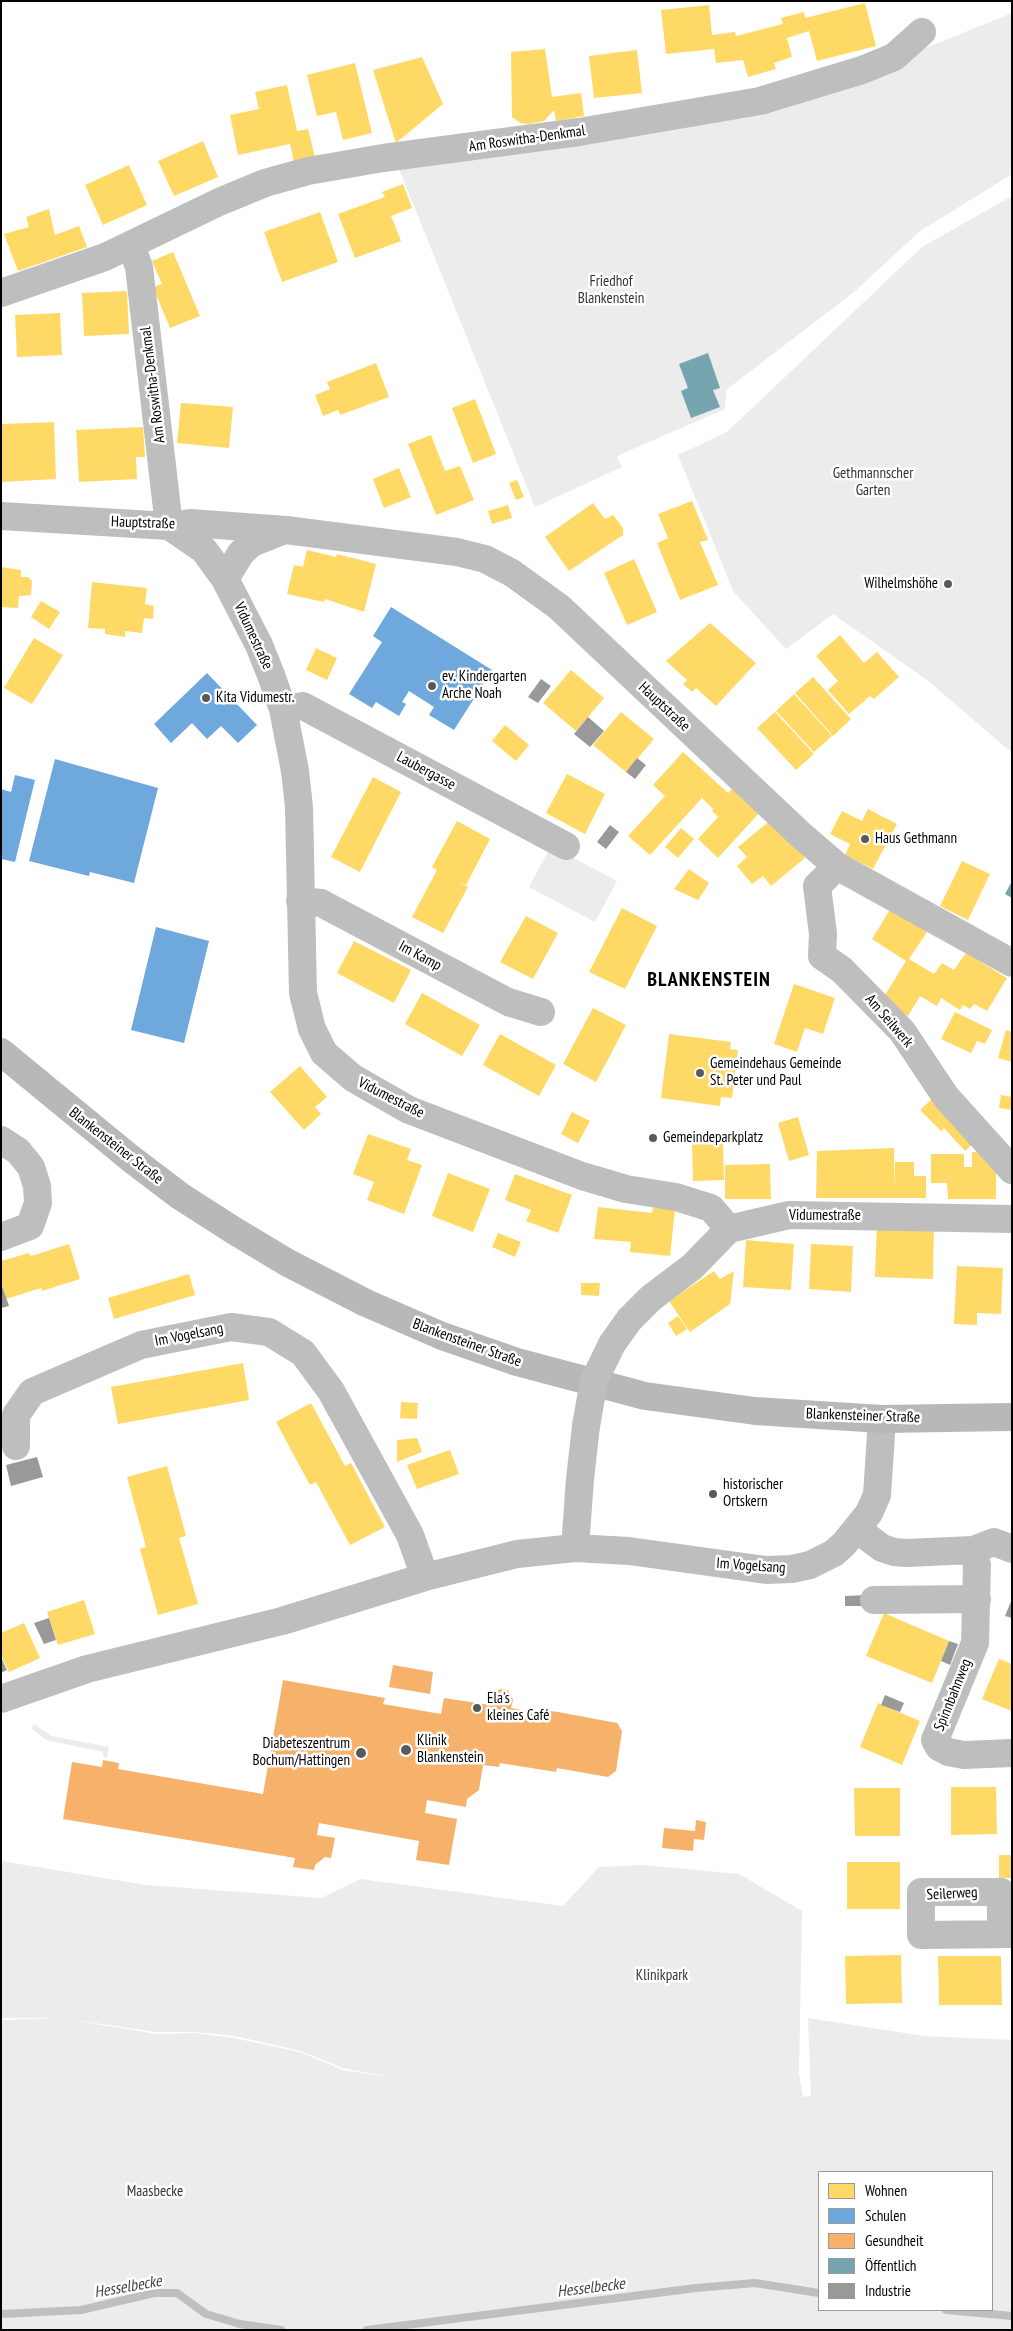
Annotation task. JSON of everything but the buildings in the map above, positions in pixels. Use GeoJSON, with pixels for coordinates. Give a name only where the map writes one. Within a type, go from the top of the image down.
{"type":"FeatureCollection","features":[{"type":"Feature","properties":{"kind":"main road","name":"Blankensteiner Straße"},"geometry":{"type":"LineString","coordinates":[[1,1052],[130,1158],[180,1196],[288,1263],[366,1303],[442,1336],[517,1362],[645,1396],[754,1411],[882,1419],[1012,1418]]}},
{"type":"Feature","properties":{"kind":"street","name":"Am Roswitha-Denkmal"},"geometry":{"type":"LineString","coordinates":[[1,293],[105,257],[219,202],[265,183],[308,171],[383,158],[579,132],[760,101],[862,70],[894,57],[922,32]]}},
{"type":"Feature","properties":{"kind":"street","name":"Am Roswitha-Denkmal"},"geometry":{"type":"LineString","coordinates":[[131,246],[139,267],[169,526]]}},
{"type":"Feature","properties":{"kind":"street","name":"Hauptstraße"},"geometry":{"type":"LineString","coordinates":[[1,516],[169,526],[190,523],[286,530],[458,552],[485,559],[512,573],[559,607],[802,836],[837,866],[1012,963]]}},
{"type":"Feature","properties":{"kind":"street","name":"Vidumestraße"},"geometry":{"type":"LineString","coordinates":[[169,526],[204,550],[225,579],[259,645],[282,709],[295,772],[299,807],[303,993],[312,1029],[324,1053],[353,1078],[409,1110],[582,1176],[626,1189],[676,1197],[711,1208],[729,1229],[789,1215],[1012,1219]]}},
{"type":"Feature","properties":{"kind":"street","name":"Hauptstraße"},"geometry":{"type":"LineString","coordinates":[[225,579],[241,553],[252,543],[286,530]]}},
{"type":"Feature","properties":{"kind":"street","name":"Laubergasse"},"geometry":{"type":"LineString","coordinates":[[282,709],[303,706],[566,846]]}},
{"type":"Feature","properties":{"kind":"street","name":"Am Seilwerk"},"geometry":{"type":"LineString","coordinates":[[837,866],[817,886],[823,934],[822,956],[842,970],[902,1031],[946,1097],[1012,1170]]}},
{"type":"Feature","properties":{"kind":"street","name":"Im Kamp"},"geometry":{"type":"LineString","coordinates":[[300,900],[321,903],[508,1002],[541,1012]]}},
{"type":"Feature","properties":{"kind":"street"},"geometry":{"type":"LineString","coordinates":[[1,1140],[18,1151],[31,1167],[37,1186],[38,1204],[30,1226],[1,1237]]}},
{"type":"Feature","properties":{"kind":"street"},"geometry":{"type":"LineString","coordinates":[[575,1548],[586,1426],[594,1381],[612,1344],[629,1320],[651,1298],[692,1267],[729,1229]]}},
{"type":"Feature","properties":{"kind":"street","name":"Im Vogelsang"},"geometry":{"type":"LineString","coordinates":[[16,1446],[16,1415],[32,1392],[140,1344],[232,1327],[269,1332],[303,1353],[331,1391],[410,1535],[425,1577]]}},
{"type":"Feature","properties":{"kind":"street","name":"Im Vogelsang"},"geometry":{"type":"LineString","coordinates":[[1,1699],[87,1669],[282,1621],[425,1577],[496,1558],[575,1548],[629,1552],[766,1570],[792,1569],[810,1565],[834,1553],[858,1530],[869,1513],[877,1495],[882,1419]]}},
{"type":"Feature","properties":{"kind":"street"},"geometry":{"type":"LineString","coordinates":[[858,1530],[882,1548],[894,1552],[906,1553],[993,1547]]}},
{"type":"Feature","properties":{"kind":"street","name":"Spinnbahnweg"},"geometry":{"type":"LineString","coordinates":[[993,1547],[977,1565],[975,1643],[935,1740],[939,1748],[956,1753],[1012,1753]]}},
{"type":"Feature","properties":{"kind":"street"},"geometry":{"type":"LineString","coordinates":[[874,1600],[977,1599]]}},
{"type":"Feature","properties":{"kind":"green space","name":"Friedhof Blankenstein"},"geometry":{"type":"Polygon","coordinates":[[[1012,13],[1012,174],[920,231],[854,292],[726,390],[725,409],[617,456],[622,467],[535,507],[397,164],[886,64],[1012,13]]]}},
{"type":"Feature","properties":{"kind":"green space","name":"Gethmannscher Garten"},"geometry":{"type":"Polygon","coordinates":[[[1012,196],[1012,753],[927,680],[833,614],[786,649],[733,591],[678,455],[727,432],[922,247],[1012,196]]]}},
{"type":"Feature","properties":{"kind":"green space"},"geometry":{"type":"Polygon","coordinates":[[[551,846],[617,881],[595,922],[529,887],[551,846]]]}},
{"type":"Feature","properties":{"kind":"green space"},"geometry":{"type":"Polygon","coordinates":[[[34,1724],[52,1736],[109,1747],[107,1758],[103,1757],[103,1752],[46,1740],[31,1728],[34,1724]]]}},
{"type":"Feature","properties":{"kind":"green space"},"geometry":{"type":"Polygon","coordinates":[[[1,1861],[146,1885],[321,1898],[361,1879],[563,1906],[599,1867],[643,1865],[739,1874],[802,1911],[799,2074],[803,2097],[811,2096],[808,2018],[924,2036],[1012,2040],[1012,2330],[1,2330],[1,2020],[60,2018],[1,2018],[1,1861]],[[60,2018],[157,2034],[195,2033],[234,2038],[300,2052],[343,2070],[395,2078],[343,2068],[301,2051],[235,2036],[194,2032],[156,2032],[60,2018]]]}},
{"type":"Feature","properties":{"kind":"waterway","name":"Hesselbecke"},"geometry":{"type":"LineString","coordinates":[[367,2330],[696,2288],[755,2283],[818,2293]]}},
{"type":"Feature","properties":{"kind":"waterway","name":"Hesselbecke"},"geometry":{"type":"LineString","coordinates":[[1,2314],[81,2310],[154,2293],[177,2293],[206,2314],[240,2324],[281,2330]]}},
{"type":"Feature","properties":{"kind":"waterway","name":"Hesselbecke"},"geometry":{"type":"LineString","coordinates":[[957,2311],[1012,2316]]}},
{"type":"Feature","properties":{"kind":"place","name":"Wilhelmshöhe"},"geometry":{"type":"Point","coordinates":[948,584]}},
{"type":"Feature","properties":{"kind":"place","name":"ev. Kindergarten Arche Noah"},"geometry":{"type":"Point","coordinates":[432,686]}},
{"type":"Feature","properties":{"kind":"place","name":"Kita Vidumestr."},"geometry":{"type":"Point","coordinates":[206,698]}},
{"type":"Feature","properties":{"kind":"place","name":"Haus Gethmann"},"geometry":{"type":"Point","coordinates":[865,839]}},
{"type":"Feature","properties":{"kind":"place","name":"Gemeindehaus Gemeinde St. Peter und Paul"},"geometry":{"type":"Point","coordinates":[700,1073]}},
{"type":"Feature","properties":{"kind":"place","name":"Gemeindeparkplatz"},"geometry":{"type":"Point","coordinates":[653,1138]}},
{"type":"Feature","properties":{"kind":"place","name":"historischer Ortskern"},"geometry":{"type":"Point","coordinates":[713,1494]}},
{"type":"Feature","properties":{"kind":"place","name":"Ela's kleines Café"},"geometry":{"type":"Point","coordinates":[477,1708]}},
{"type":"Feature","properties":{"kind":"place","name":"Klinik Blankenstein"},"geometry":{"type":"Point","coordinates":[406,1750]}},
{"type":"Feature","properties":{"kind":"place","name":"Diabeteszentrum Bochum/Hattingen"},"geometry":{"type":"Point","coordinates":[361,1753]}},
{"type":"Feature","properties":{"kind":"district","name":"BLANKENSTEIN"},"geometry":{"type":"Point","coordinates":[709,980]}},
{"type":"Feature","properties":{"kind":"park label","name":"Klinikpark"},"geometry":{"type":"Point","coordinates":[662,1976]}},
{"type":"Feature","properties":{"kind":"park label","name":"Maasbecke"},"geometry":{"type":"Point","coordinates":[155,2192]}}]}
